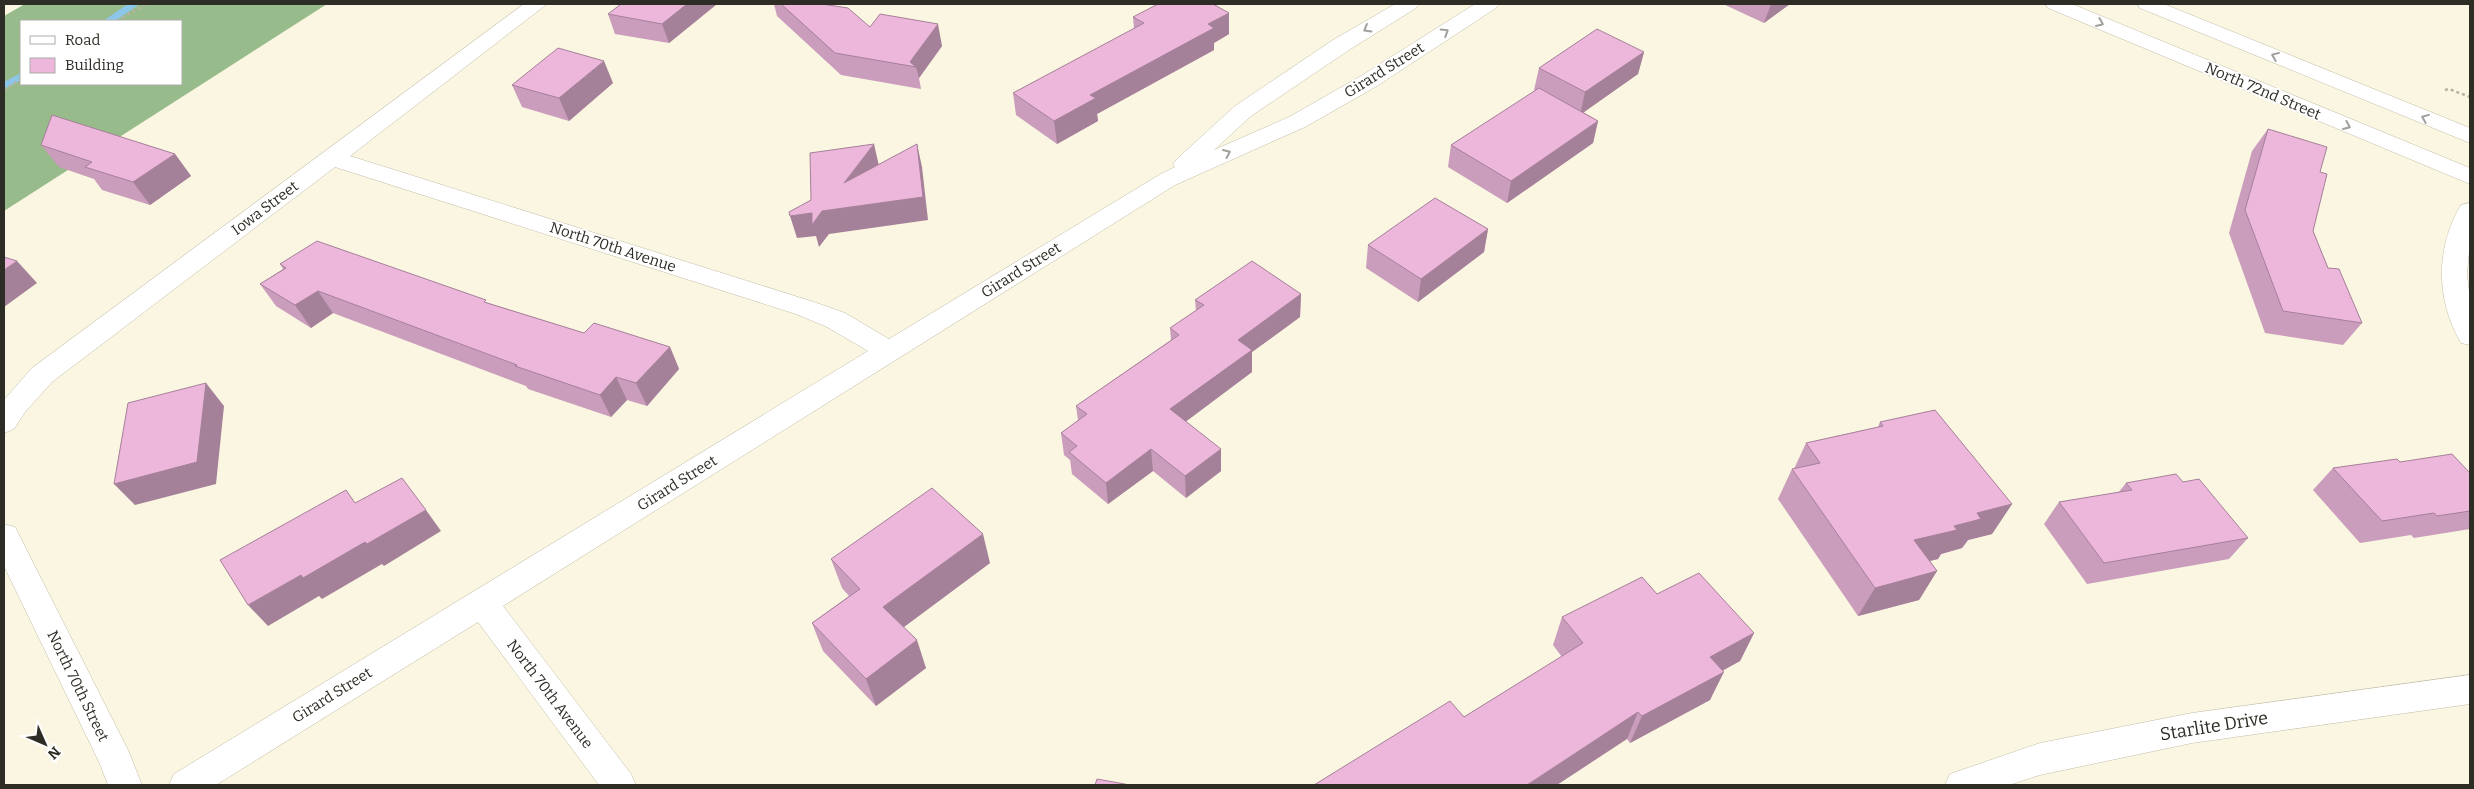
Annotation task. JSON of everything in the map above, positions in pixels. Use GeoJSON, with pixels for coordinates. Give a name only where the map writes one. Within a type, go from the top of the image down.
{"type":"FeatureCollection","features":[{"type":"Feature","properties":{"kind":"street","name":"Iowa Street"},"geometry":{"type":"LineString","coordinates":[[4,422],[15,404],[42,376],[537,4]]}},
{"type":"Feature","properties":{"kind":"street","name":"Girard Street"},"geometry":{"type":"LineString","coordinates":[[1167,180],[1243,111],[1341,45],[1409,4]]}},
{"type":"Feature","properties":{"kind":"street","name":"Girard Street"},"geometry":{"type":"LineString","coordinates":[[186,785],[1167,180],[1298,122],[1368,81],[1490,4]]}},
{"type":"Feature","properties":{"kind":"street","name":"North 72nd Street"},"geometry":{"type":"LineString","coordinates":[[2055,4],[2470,177]]}},
{"type":"Feature","properties":{"kind":"street"},"geometry":{"type":"LineString","coordinates":[[2147,4],[2470,135]]}},
{"type":"Feature","properties":{"kind":"street","name":"North 70th Avenue"},"geometry":{"type":"LineString","coordinates":[[331,158],[805,308],[836,320],[889,352]]}},
{"type":"Feature","properties":{"kind":"street"},"geometry":{"type":"LineString","coordinates":[[2470,211],[2462,228],[2454,262],[2455,296],[2461,319],[2470,336]]}},
{"type":"Feature","properties":{"kind":"street","name":"North 70th Street"},"geometry":{"type":"LineString","coordinates":[[4,536],[116,762],[125,785]]}},
{"type":"Feature","properties":{"kind":"street","name":"North 70th Avenue"},"geometry":{"type":"LineString","coordinates":[[482,603],[619,785]]}},
{"type":"Feature","properties":{"kind":"street","name":"Starlite Drive"},"geometry":{"type":"LineString","coordinates":[[1962,785],[2040,759],[2192,728],[2470,689]]}},
{"type":"Feature","properties":{"kind":"path"},"geometry":{"type":"LineString","coordinates":[[119,20],[146,4]]}},
{"type":"Feature","properties":{"kind":"path"},"geometry":{"type":"LineString","coordinates":[[4,90],[20,80]]}},
{"type":"Feature","properties":{"kind":"green space"},"geometry":{"type":"Polygon","coordinates":[[[25,4],[327,4],[4,211],[4,16],[25,4]]]}},
{"type":"Feature","properties":{"kind":"building"},"geometry":{"type":"Polygon","coordinates":[[[621,4],[687,4],[662,24],[608,14],[621,4]]]}},
{"type":"Feature","properties":{"kind":"building"},"geometry":{"type":"Polygon","coordinates":[[[781,4],[822,4],[848,8],[870,27],[880,14],[938,24],[910,62],[916,67],[835,53],[781,4]]]}},
{"type":"Feature","properties":{"kind":"building"},"geometry":{"type":"Polygon","coordinates":[[[1158,4],[1213,4],[1229,13],[1208,24],[1214,28],[1090,95],[1096,98],[1054,121],[1013,93],[1144,23],[1133,17],[1158,4]]]}},
{"type":"Feature","properties":{"kind":"building"},"geometry":{"type":"Polygon","coordinates":[[[1597,29],[1644,52],[1585,92],[1539,68],[1597,29]]]}},
{"type":"Feature","properties":{"kind":"building"},"geometry":{"type":"Polygon","coordinates":[[[558,48],[604,61],[559,98],[512,85],[558,48]]]}},
{"type":"Feature","properties":{"kind":"building"},"geometry":{"type":"Polygon","coordinates":[[[1539,88],[1598,121],[1511,181],[1451,145],[1539,88]]]}},
{"type":"Feature","properties":{"kind":"building"},"geometry":{"type":"Polygon","coordinates":[[[52,115],[175,154],[133,182],[85,167],[92,162],[41,145],[52,115]]]}},
{"type":"Feature","properties":{"kind":"building"},"geometry":{"type":"Polygon","coordinates":[[[2268,129],[2327,147],[2320,172],[2327,174],[2313,231],[2328,268],[2339,269],[2362,323],[2283,311],[2245,210],[2268,129]]]}},
{"type":"Feature","properties":{"kind":"building"},"geometry":{"type":"Polygon","coordinates":[[[874,144],[844,183],[917,144],[923,197],[822,211],[812,225],[812,213],[790,216],[789,212],[811,200],[810,153],[874,144]]]}},
{"type":"Feature","properties":{"kind":"building"},"geometry":{"type":"Polygon","coordinates":[[[1435,198],[1488,229],[1421,279],[1368,245],[1435,198]]]}},
{"type":"Feature","properties":{"kind":"building"},"geometry":{"type":"Polygon","coordinates":[[[317,241],[486,300],[484,302],[584,333],[594,323],[670,347],[636,383],[616,377],[600,395],[515,366],[517,365],[318,291],[295,305],[260,284],[286,268],[280,264],[317,241]]]}},
{"type":"Feature","properties":{"kind":"building"},"geometry":{"type":"Polygon","coordinates":[[[4,257],[17,261],[4,270],[4,257]]]}},
{"type":"Feature","properties":{"kind":"building"},"geometry":{"type":"Polygon","coordinates":[[[1252,261],[1301,294],[1238,340],[1252,350],[1170,409],[1221,449],[1185,476],[1151,449],[1106,483],[1069,452],[1077,446],[1061,433],[1087,414],[1076,406],[1179,335],[1170,328],[1204,305],[1195,300],[1252,261]]]}},
{"type":"Feature","properties":{"kind":"building"},"geometry":{"type":"Polygon","coordinates":[[[206,383],[197,462],[114,484],[128,403],[206,383]]]}},
{"type":"Feature","properties":{"kind":"building"},"geometry":{"type":"Polygon","coordinates":[[[1935,410],[2012,504],[1977,513],[1981,519],[1954,526],[1957,530],[1914,540],[1937,571],[1875,588],[1792,469],[1820,463],[1806,443],[1883,426],[1880,422],[1935,410]]]}},
{"type":"Feature","properties":{"kind":"building"},"geometry":{"type":"Polygon","coordinates":[[[2452,454],[2470,473],[2470,511],[2437,516],[2434,513],[2382,521],[2333,468],[2397,459],[2400,462],[2452,454]]]}},
{"type":"Feature","properties":{"kind":"building"},"geometry":{"type":"Polygon","coordinates":[[[2176,474],[2183,482],[2199,479],[2248,538],[2104,563],[2059,502],[2132,490],[2126,483],[2176,474]]]}},
{"type":"Feature","properties":{"kind":"building"},"geometry":{"type":"Polygon","coordinates":[[[402,478],[426,510],[367,544],[365,542],[303,578],[301,575],[248,605],[220,560],[346,490],[355,503],[402,478]]]}},
{"type":"Feature","properties":{"kind":"building"},"geometry":{"type":"Polygon","coordinates":[[[932,488],[983,534],[883,607],[917,640],[866,679],[812,623],[860,589],[831,559],[932,488]]]}},
{"type":"Feature","properties":{"kind":"building"},"geometry":{"type":"Polygon","coordinates":[[[1699,573],[1754,633],[1710,657],[1724,672],[1642,716],[1638,712],[1527,785],[1314,785],[1450,701],[1464,717],[1583,643],[1562,617],[1642,577],[1657,594],[1699,573]]]}},
{"type":"Feature","properties":{"kind":"building"},"geometry":{"type":"Polygon","coordinates":[[[1097,779],[1130,785],[1095,785],[1097,779]]]}},
{"type":"Feature","properties":{"kind":"waterway"},"geometry":{"type":"LineString","coordinates":[[110,20],[135,4]]}},
{"type":"Feature","properties":{"kind":"waterway"},"geometry":{"type":"LineString","coordinates":[[4,86],[20,77]]}}]}
